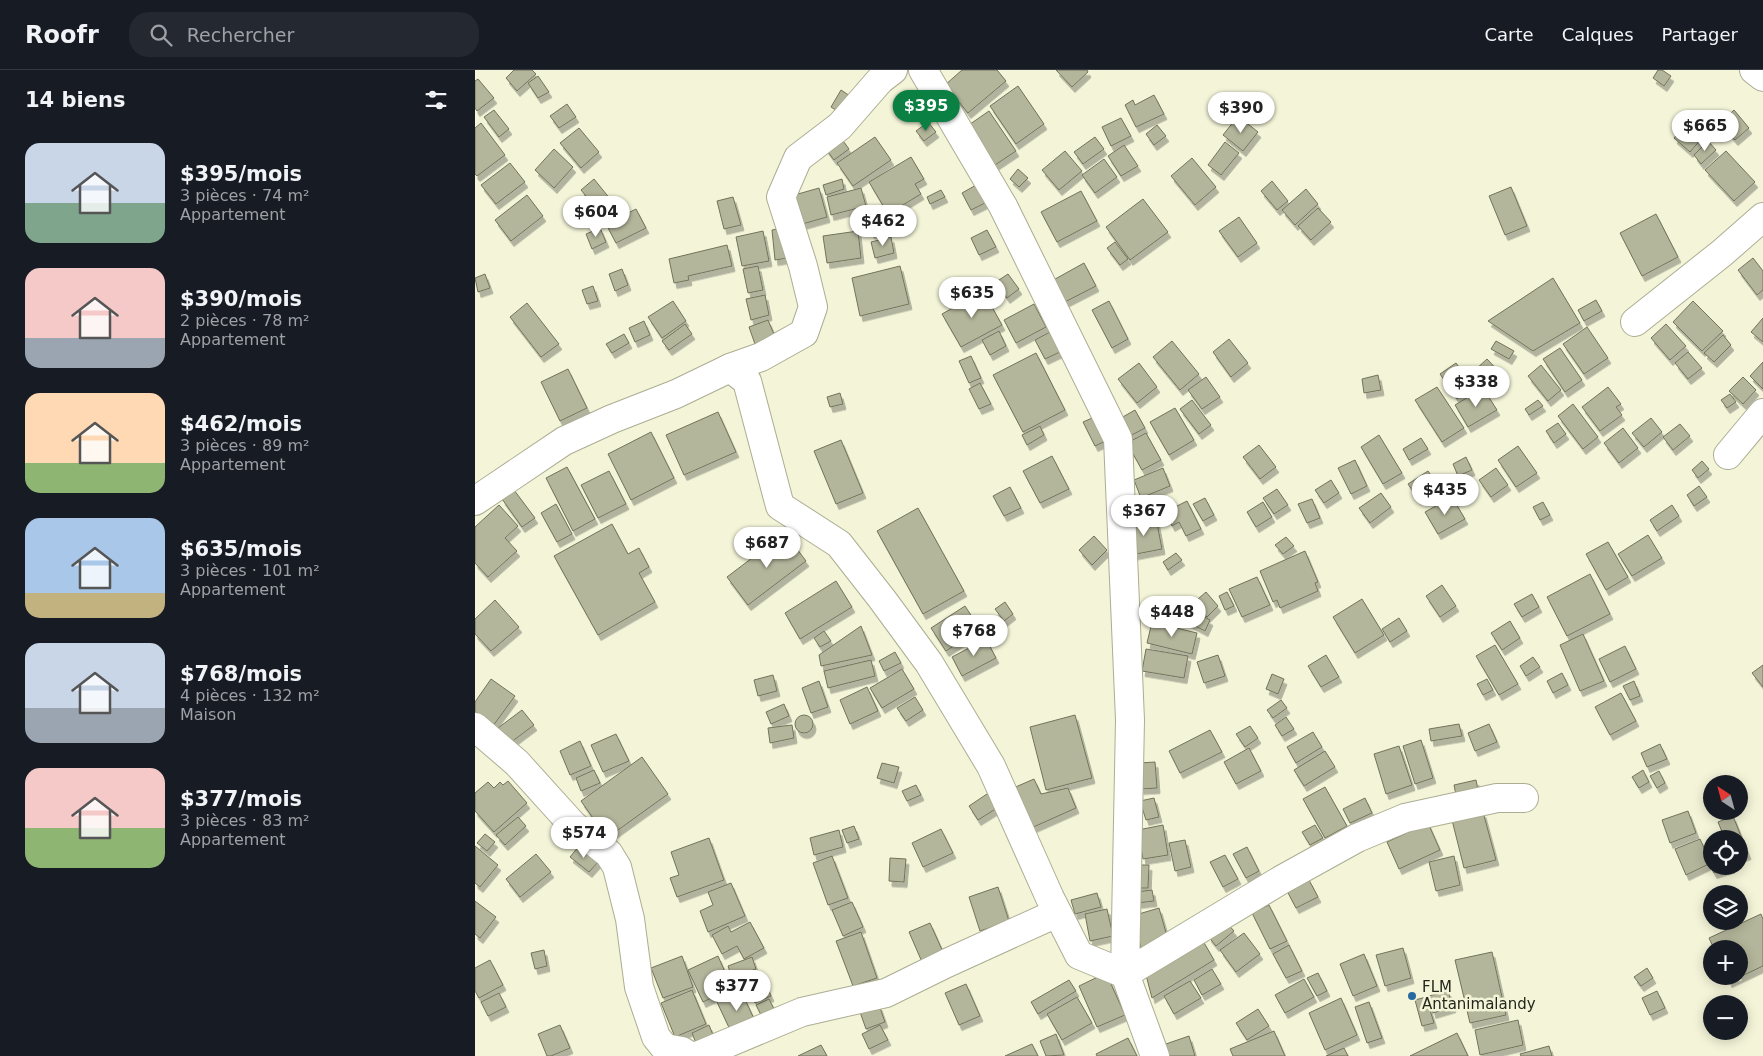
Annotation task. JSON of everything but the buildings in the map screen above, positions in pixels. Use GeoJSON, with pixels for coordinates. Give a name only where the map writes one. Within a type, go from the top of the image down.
{"type":"FeatureCollection","features":[{"type":"Feature","properties":{"kind":"street"},"geometry":{"type":"LineString","coordinates":[[475,501],[564,441],[612,419],[676,394],[730,368],[761,357],[804,333],[813,307],[803,266],[781,197],[797,158],[841,126],[880,80],[893,70]]}},
{"type":"Feature","properties":{"kind":"street"},"geometry":{"type":"LineString","coordinates":[[923,70],[1003,206],[1118,439],[1130,720],[1125,974],[1155,1056]]}},
{"type":"Feature","properties":{"kind":"street"},"geometry":{"type":"LineString","coordinates":[[1754,70],[1763,77]]}},
{"type":"Feature","properties":{"kind":"street"},"geometry":{"type":"LineString","coordinates":[[1635,322],[1722,253],[1763,217]]}},
{"type":"Feature","properties":{"kind":"street"},"geometry":{"type":"LineString","coordinates":[[730,368],[747,381],[780,506],[839,544],[929,663],[991,766],[1057,913],[1079,955],[1125,974]]}},
{"type":"Feature","properties":{"kind":"street"},"geometry":{"type":"LineString","coordinates":[[1728,455],[1763,413]]}},
{"type":"Feature","properties":{"kind":"street"},"geometry":{"type":"LineString","coordinates":[[475,727],[517,763],[573,825],[609,854],[617,867],[630,919],[639,987],[656,1037],[665,1048],[683,1050],[690,1056]]}},
{"type":"Feature","properties":{"kind":"street"},"geometry":{"type":"LineString","coordinates":[[1125,974],[1273,885],[1357,838],[1405,818],[1497,798],[1523,798]]}},
{"type":"Feature","properties":{"kind":"street"},"geometry":{"type":"LineString","coordinates":[[697,1056],[802,1012],[886,993],[1057,913]]}},
{"type":"Feature","properties":{"kind":"place","name":"FLM Antanimalandy"},"geometry":{"type":"Point","coordinates":[1412,996]}}]}
